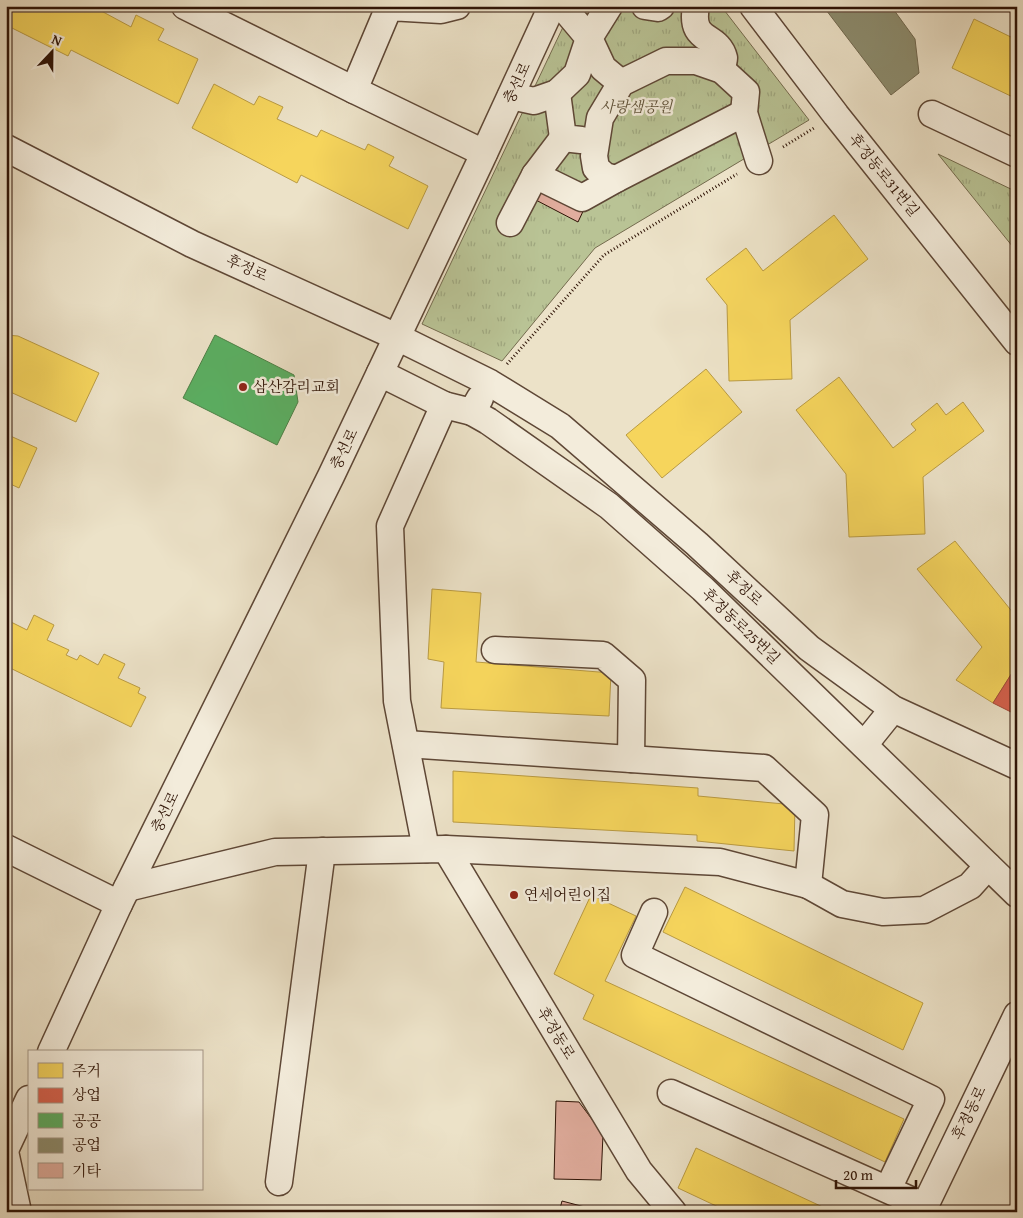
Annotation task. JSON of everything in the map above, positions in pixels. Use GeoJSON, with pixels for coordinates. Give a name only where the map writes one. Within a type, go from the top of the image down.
{"type":"FeatureCollection","features":[{"type":"Feature","properties":{"kind":"street"},"geometry":{"type":"LineString","coordinates":[[185,6],[484,153]]}},
{"type":"Feature","properties":{"kind":"street"},"geometry":{"type":"LineString","coordinates":[[354,90],[388,7],[442,10],[457,6]]}},
{"type":"Feature","properties":{"kind":"street","name":"충선로"},"geometry":{"type":"LineString","coordinates":[[52,1050],[123,896],[324,491],[398,337],[552,6]]}},
{"type":"Feature","properties":{"kind":"street"},"geometry":{"type":"LineString","coordinates":[[562,6],[589,38],[603,68],[621,83]]}},
{"type":"Feature","properties":{"kind":"street"},"geometry":{"type":"LineString","coordinates":[[511,96],[534,101],[557,93],[577,74],[589,38],[609,6]]}},
{"type":"Feature","properties":{"kind":"street"},"geometry":{"type":"LineString","coordinates":[[645,6],[658,8],[661,6]]}},
{"type":"Feature","properties":{"kind":"street"},"geometry":{"type":"LineString","coordinates":[[696,6],[693,19],[698,32],[718,47],[724,59],[722,70]]}},
{"type":"Feature","properties":{"kind":"street","name":"후정동로31번길"},"geometry":{"type":"LineString","coordinates":[[753,6],[836,115],[1017,342]]}},
{"type":"Feature","properties":{"kind":"street"},"geometry":{"type":"LineString","coordinates":[[616,179],[605,176],[596,168],[594,156],[600,118],[621,83],[666,61],[696,61],[722,70],[746,92],[744,113],[759,161]]}},
{"type":"Feature","properties":{"kind":"street"},"geometry":{"type":"LineString","coordinates":[[510,223],[535,175],[563,138],[557,93]]}},
{"type":"Feature","properties":{"kind":"street"},"geometry":{"type":"LineString","coordinates":[[535,175],[582,198],[744,113]]}},
{"type":"Feature","properties":{"kind":"street"},"geometry":{"type":"LineString","coordinates":[[932,114],[1017,154]]}},
{"type":"Feature","properties":{"kind":"street"},"geometry":{"type":"LineString","coordinates":[[563,138],[596,141]]}},
{"type":"Feature","properties":{"kind":"street","name":"후정로"},"geometry":{"type":"LineString","coordinates":[[6,148],[192,244],[398,337],[490,383],[560,426],[697,544],[810,648],[893,709],[1017,766]]}},
{"type":"Feature","properties":{"kind":"street"},"geometry":{"type":"LineString","coordinates":[[380,373],[444,405],[472,412],[490,383]]}},
{"type":"Feature","properties":{"kind":"street"},"geometry":{"type":"LineString","coordinates":[[436,849],[406,744],[397,700],[390,526],[444,405]]}},
{"type":"Feature","properties":{"kind":"street","name":"후정동로25번길"},"geometry":{"type":"LineString","coordinates":[[472,412],[488,420],[609,506],[703,589],[1017,894]]}},
{"type":"Feature","properties":{"kind":"street"},"geometry":{"type":"LineString","coordinates":[[495,650],[603,655],[632,680],[631,759]]}},
{"type":"Feature","properties":{"kind":"street"},"geometry":{"type":"LineString","coordinates":[[864,745],[893,709]]}},
{"type":"Feature","properties":{"kind":"street"},"geometry":{"type":"LineString","coordinates":[[406,744],[764,768],[815,815],[808,885]]}},
{"type":"Feature","properties":{"kind":"street"},"geometry":{"type":"LineString","coordinates":[[6,848],[123,896],[275,852],[436,849],[720,862],[808,885],[842,904],[883,912],[924,910],[970,886],[988,866]]}},
{"type":"Feature","properties":{"kind":"street","name":"후정동로"},"geometry":{"type":"LineString","coordinates":[[436,849],[639,1171],[673,1212]]}},
{"type":"Feature","properties":{"kind":"street"},"geometry":{"type":"LineString","coordinates":[[279,1182],[322,851]]}},
{"type":"Feature","properties":{"kind":"street"},"geometry":{"type":"LineString","coordinates":[[654,912],[635,955],[931,1099],[888,1190]]}},
{"type":"Feature","properties":{"kind":"street","name":"후정동로"},"geometry":{"type":"LineString","coordinates":[[923,1209],[1017,1015]]}},
{"type":"Feature","properties":{"kind":"street"},"geometry":{"type":"LineString","coordinates":[[671,1093],[888,1190],[923,1209]]}},
{"type":"Feature","properties":{"kind":"street"},"geometry":{"type":"LineString","coordinates":[[6,1148],[28,1101]]}},
{"type":"Feature","properties":{"kind":"street"},"geometry":{"type":"LineString","coordinates":[[6,1156],[18,1212]]}},
{"type":"Feature","properties":{"kind":"path"},"geometry":{"type":"LineString","coordinates":[[490,383],[604,255],[836,115]]}},
{"type":"Feature","properties":{"kind":"green space","name":"사랑샘공원"},"geometry":{"type":"Polygon","coordinates":[[[573,6],[721,6],[809,120],[595,248],[502,361],[422,324],[573,6]]]}},
{"type":"Feature","properties":{"kind":"green space"},"geometry":{"type":"Polygon","coordinates":[[[938,154],[1017,192],[1017,252],[938,154]]]}},
{"type":"Feature","properties":{"kind":"building: 주거"},"geometry":{"type":"Polygon","coordinates":[[[6,6],[77,6],[86,11],[89,6],[92,6],[131,27],[136,15],[164,29],[158,40],[198,59],[178,104],[71,50],[68,56],[6,25],[6,6]]]}},
{"type":"Feature","properties":{"kind":"building: 주거"},"geometry":{"type":"Polygon","coordinates":[[[974,19],[1017,40],[1017,99],[952,68],[974,19]]]}},
{"type":"Feature","properties":{"kind":"building: 주거"},"geometry":{"type":"Polygon","coordinates":[[[214,84],[254,105],[259,96],[283,107],[277,119],[317,137],[321,130],[365,150],[368,144],[394,157],[389,166],[428,186],[408,229],[301,175],[297,183],[192,128],[214,84]]]}},
{"type":"Feature","properties":{"kind":"building: 주거"},"geometry":{"type":"Polygon","coordinates":[[[834,215],[868,259],[790,320],[792,379],[729,381],[727,305],[706,279],[746,248],[763,271],[834,215]]]}},
{"type":"Feature","properties":{"kind":"building: 주거"},"geometry":{"type":"Polygon","coordinates":[[[6,335],[18,336],[99,373],[76,422],[6,390],[6,335]]]}},
{"type":"Feature","properties":{"kind":"building: 주거"},"geometry":{"type":"Polygon","coordinates":[[[706,369],[742,412],[662,478],[626,435],[706,369]]]}},
{"type":"Feature","properties":{"kind":"building: 주거"},"geometry":{"type":"Polygon","coordinates":[[[839,377],[893,448],[916,430],[911,424],[937,403],[946,415],[963,402],[984,431],[923,477],[925,534],[849,537],[846,474],[796,410],[839,377]]]}},
{"type":"Feature","properties":{"kind":"building: 주거"},"geometry":{"type":"Polygon","coordinates":[[[6,434],[37,448],[19,488],[6,482],[6,434]]]}},
{"type":"Feature","properties":{"kind":"building: 주거"},"geometry":{"type":"Polygon","coordinates":[[[955,541],[1014,614],[1017,613],[1017,665],[993,703],[956,680],[982,647],[917,569],[955,541]]]}},
{"type":"Feature","properties":{"kind":"building: 주거"},"geometry":{"type":"Polygon","coordinates":[[[432,589],[481,593],[476,662],[611,673],[609,716],[441,708],[444,662],[428,659],[432,589]]]}},
{"type":"Feature","properties":{"kind":"building: 주거"},"geometry":{"type":"Polygon","coordinates":[[[34,615],[54,625],[47,640],[69,650],[66,655],[77,660],[80,655],[98,665],[104,654],[125,664],[118,678],[140,688],[138,693],[146,697],[131,727],[6,666],[7,620],[27,630],[34,615]]]}},
{"type":"Feature","properties":{"kind":"building: 주거"},"geometry":{"type":"Polygon","coordinates":[[[453,771],[698,788],[698,796],[795,805],[794,851],[697,841],[697,835],[453,822],[453,771]]]}},
{"type":"Feature","properties":{"kind":"building: 주거"},"geometry":{"type":"Polygon","coordinates":[[[685,887],[923,1003],[903,1050],[663,932],[685,887]]]}},
{"type":"Feature","properties":{"kind":"building: 주거"},"geometry":{"type":"Polygon","coordinates":[[[591,895],[636,916],[605,981],[904,1119],[885,1162],[583,1019],[594,995],[554,974],[591,895]]]}},
{"type":"Feature","properties":{"kind":"building: 주거"},"geometry":{"type":"Polygon","coordinates":[[[696,1148],[827,1209],[826,1212],[729,1212],[678,1188],[696,1148]]]}},
{"type":"Feature","properties":{"kind":"building: 상업"},"geometry":{"type":"Polygon","coordinates":[[[1017,665],[1017,715],[993,703],[1017,665]]]}},
{"type":"Feature","properties":{"kind":"building: 공공","name":"삼산감리교회"},"geometry":{"type":"Polygon","coordinates":[[[215,335],[294,375],[298,402],[277,445],[183,398],[215,335]]]}},
{"type":"Feature","properties":{"kind":"building: 공업"},"geometry":{"type":"Polygon","coordinates":[[[823,6],[891,6],[915,39],[919,73],[891,95],[823,6]]]}},
{"type":"Feature","properties":{"kind":"building: 기타"},"geometry":{"type":"Polygon","coordinates":[[[541,181],[586,205],[578,222],[532,198],[541,181]]]}},
{"type":"Feature","properties":{"kind":"building: 기타"},"geometry":{"type":"Polygon","coordinates":[[[556,1101],[579,1102],[603,1134],[601,1180],[554,1179],[556,1101]]]}},
{"type":"Feature","properties":{"kind":"building: 기타"},"geometry":{"type":"Polygon","coordinates":[[[562,1201],[604,1212],[559,1212],[562,1201]]]}},
{"type":"Feature","properties":{"kind":"place","name":"삼산감리교회"},"geometry":{"type":"Point","coordinates":[243,387]}},
{"type":"Feature","properties":{"kind":"place","name":"연세어린이집"},"geometry":{"type":"Point","coordinates":[514,895]}}]}
